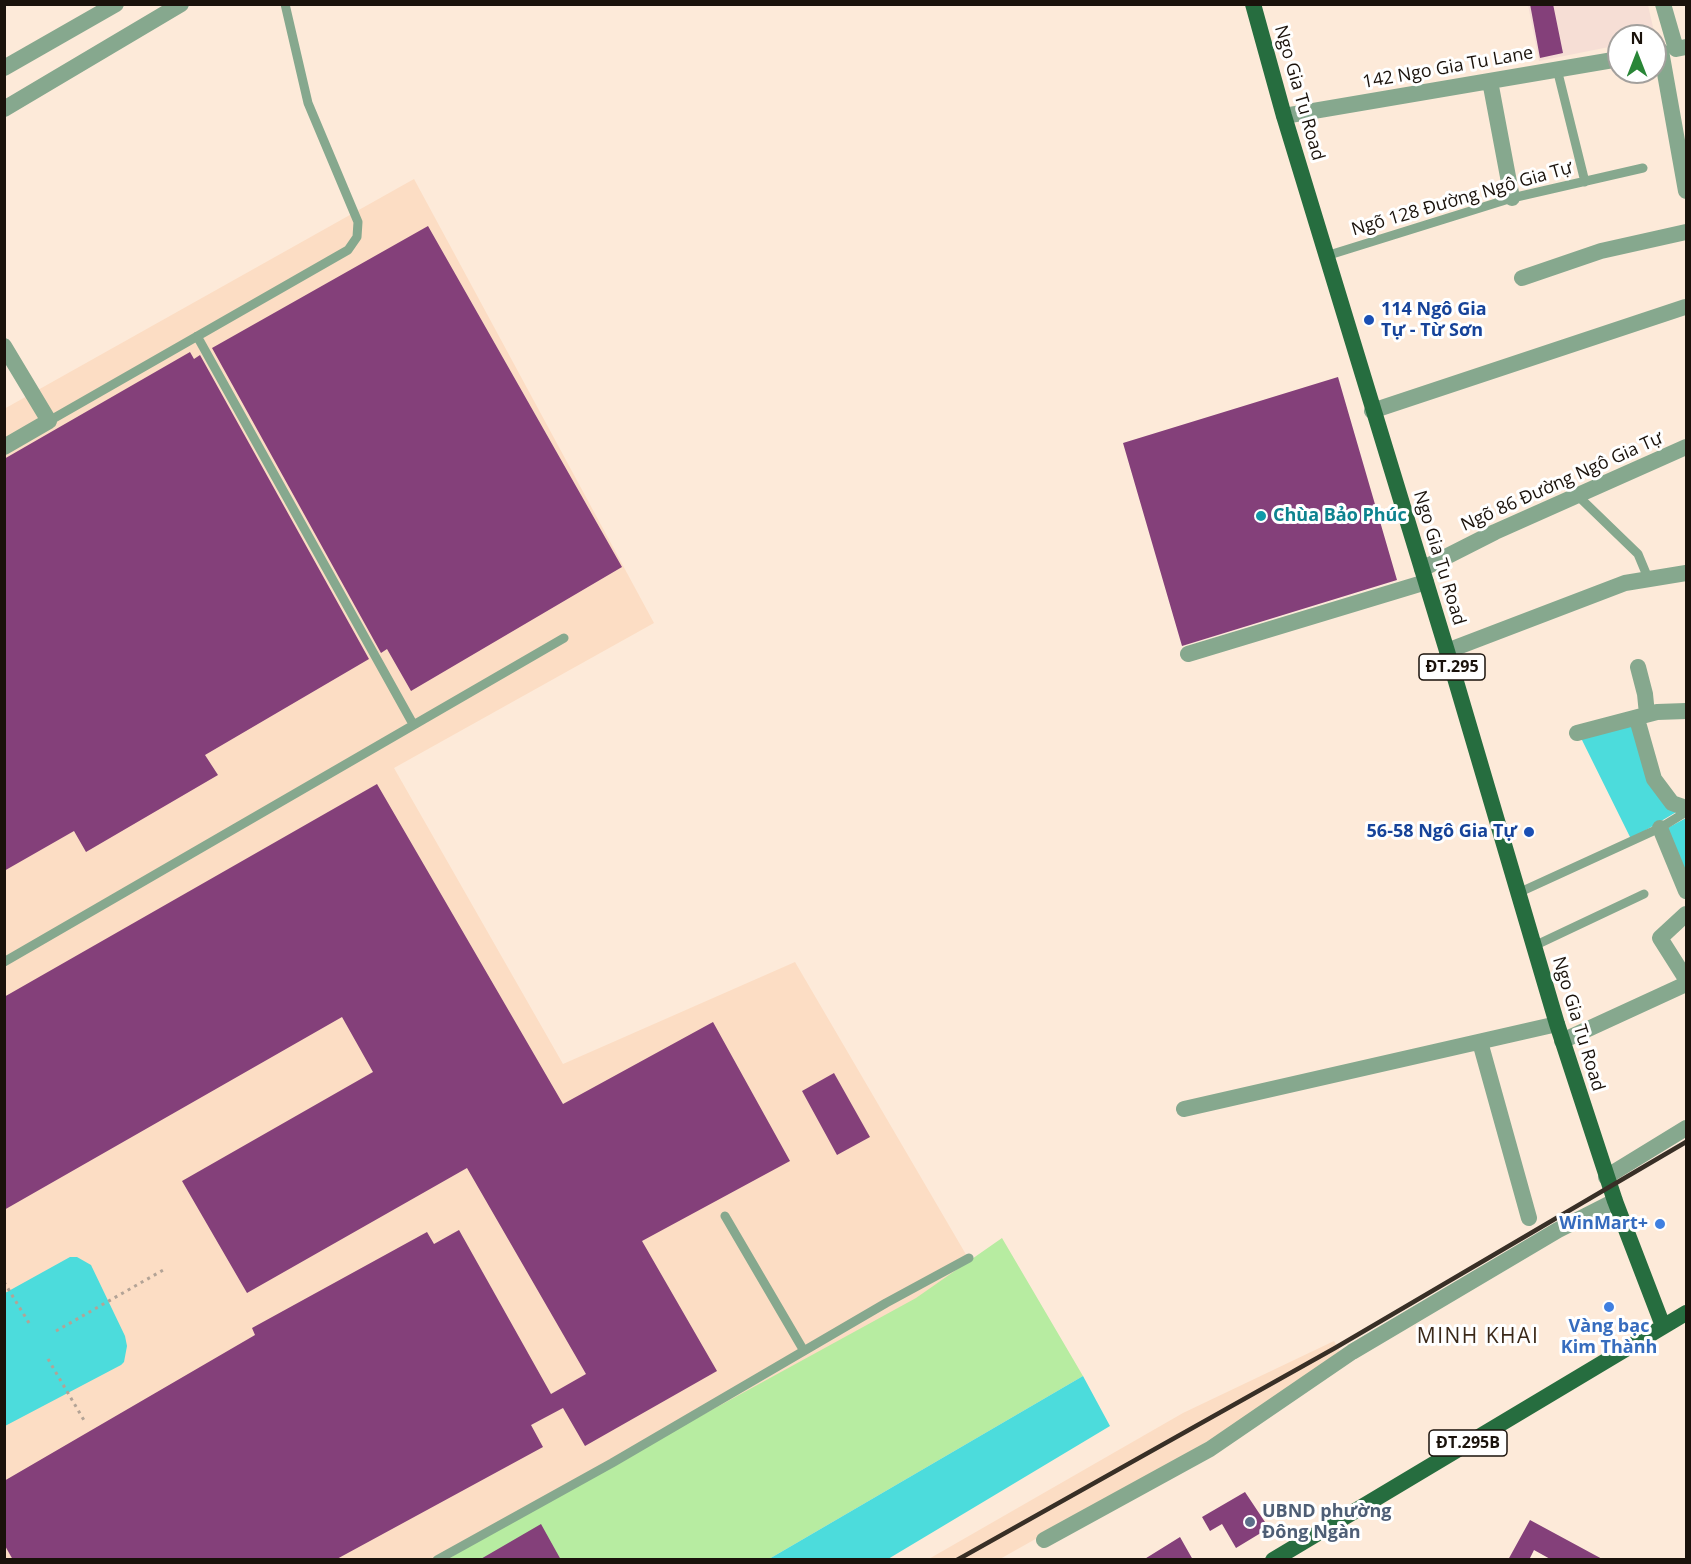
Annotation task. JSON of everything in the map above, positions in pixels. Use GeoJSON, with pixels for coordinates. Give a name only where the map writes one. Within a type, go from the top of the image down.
{"type":"FeatureCollection","features":[{"type":"Feature","properties":{"kind":"main road","name":"Ngo Gia Tu Road"},"geometry":{"type":"LineString","coordinates":[[1253,4],[1284,116],[1447,651],[1562,1041],[1606,1177],[1663,1326]]}},
{"type":"Feature","properties":{"kind":"main road","name":"ĐT.295B"},"geometry":{"type":"LineString","coordinates":[[1273,1560],[1686,1313]]}},
{"type":"Feature","properties":{"kind":"street"},"geometry":{"type":"LineString","coordinates":[[4,68],[116,4]]}},
{"type":"Feature","properties":{"kind":"street"},"geometry":{"type":"LineString","coordinates":[[4,109],[181,4]]}},
{"type":"Feature","properties":{"kind":"street"},"geometry":{"type":"LineString","coordinates":[[1664,4],[1682,131],[1686,191]]}},
{"type":"Feature","properties":{"kind":"street","name":"142 Ngo Gia Tu Lane"},"geometry":{"type":"LineString","coordinates":[[1284,116],[1607,61]]}},
{"type":"Feature","properties":{"kind":"street"},"geometry":{"type":"LineString","coordinates":[[1490,81],[1512,198]]}},
{"type":"Feature","properties":{"kind":"street"},"geometry":{"type":"LineString","coordinates":[[1522,278],[1601,251],[1686,232]]}},
{"type":"Feature","properties":{"kind":"street"},"geometry":{"type":"LineString","coordinates":[[1372,411],[1685,307]]}},
{"type":"Feature","properties":{"kind":"street"},"geometry":{"type":"LineString","coordinates":[[4,346],[49,421],[4,447]]}},
{"type":"Feature","properties":{"kind":"street","name":"Ngõ 86 Đường Ngô Gia Tự"},"geometry":{"type":"LineString","coordinates":[[1188,654],[1424,575],[1495,532],[1686,447]]}},
{"type":"Feature","properties":{"kind":"street"},"geometry":{"type":"LineString","coordinates":[[1447,651],[1625,583],[1686,573]]}},
{"type":"Feature","properties":{"kind":"street"},"geometry":{"type":"LineString","coordinates":[[1638,667],[1646,694],[1642,716],[1654,779],[1672,803],[1686,808]]}},
{"type":"Feature","properties":{"kind":"street"},"geometry":{"type":"LineString","coordinates":[[1577,733],[1642,716],[1686,711]]}},
{"type":"Feature","properties":{"kind":"street"},"geometry":{"type":"LineString","coordinates":[[1660,828],[1686,891]]}},
{"type":"Feature","properties":{"kind":"street"},"geometry":{"type":"LineString","coordinates":[[1686,914],[1660,938],[1686,979]]}},
{"type":"Feature","properties":{"kind":"street"},"geometry":{"type":"LineString","coordinates":[[1562,1041],[1686,984]]}},
{"type":"Feature","properties":{"kind":"street"},"geometry":{"type":"LineString","coordinates":[[1184,1109],[1557,1024]]}},
{"type":"Feature","properties":{"kind":"street"},"geometry":{"type":"LineString","coordinates":[[1480,1042],[1530,1218]]}},
{"type":"Feature","properties":{"kind":"street"},"geometry":{"type":"LineString","coordinates":[[1606,1177],[1686,1128]]}},
{"type":"Feature","properties":{"kind":"street"},"geometry":{"type":"LineString","coordinates":[[1044,1540],[1210,1449],[1352,1352],[1558,1230],[1615,1201]]}},
{"type":"Feature","properties":{"kind":"lane"},"geometry":{"type":"LineString","coordinates":[[49,421],[348,250],[357,237],[358,222],[308,103],[285,4]]}},
{"type":"Feature","properties":{"kind":"lane"},"geometry":{"type":"LineString","coordinates":[[1557,69],[1585,182]]}},
{"type":"Feature","properties":{"kind":"lane","name":"Ngõ 128 Đường Ngô Gia Tự"},"geometry":{"type":"LineString","coordinates":[[1326,256],[1512,198],[1643,168]]}},
{"type":"Feature","properties":{"kind":"lane"},"geometry":{"type":"LineString","coordinates":[[197,336],[412,724]]}},
{"type":"Feature","properties":{"kind":"lane"},"geometry":{"type":"LineString","coordinates":[[1577,495],[1638,554],[1648,578]]}},
{"type":"Feature","properties":{"kind":"lane"},"geometry":{"type":"LineString","coordinates":[[4,962],[564,638]]}},
{"type":"Feature","properties":{"kind":"lane"},"geometry":{"type":"LineString","coordinates":[[1518,893],[1660,828],[1686,812]]}},
{"type":"Feature","properties":{"kind":"lane"},"geometry":{"type":"LineString","coordinates":[[1534,946],[1644,894]]}},
{"type":"Feature","properties":{"kind":"lane"},"geometry":{"type":"LineString","coordinates":[[725,1216],[804,1351]]}},
{"type":"Feature","properties":{"kind":"lane"},"geometry":{"type":"LineString","coordinates":[[437,1560],[612,1463],[969,1258]]}},
{"type":"Feature","properties":{"kind":"path"},"geometry":{"type":"LineString","coordinates":[[56,1331],[165,1269]]}},
{"type":"Feature","properties":{"kind":"path"},"geometry":{"type":"LineString","coordinates":[[4,1282],[28,1323]]}},
{"type":"Feature","properties":{"kind":"path"},"geometry":{"type":"LineString","coordinates":[[48,1359],[85,1422]]}},
{"type":"Feature","properties":{"kind":"shaded area"},"geometry":{"type":"Polygon","coordinates":[[[1528,5],[1648,5],[1652,24],[1607,24],[1607,47],[1539,61],[1528,5]]]}},
{"type":"Feature","properties":{"kind":"shaded area"},"geometry":{"type":"Polygon","coordinates":[[[414,179],[654,623],[394,768],[563,1064],[795,962],[978,1275],[473,1559],[5,1559],[4,409],[414,179]]]}},
{"type":"Feature","properties":{"kind":"shaded area"},"geometry":{"type":"Polygon","coordinates":[[[1334,1341],[1340,1351],[1280,1395],[1195,1449],[1000,1559],[927,1560],[1183,1413],[1334,1341]]]}},
{"type":"Feature","properties":{"kind":"green space"},"geometry":{"type":"Polygon","coordinates":[[[1002,1238],[1083,1376],[769,1559],[447,1560],[509,1521],[916,1298],[1002,1238]]]}},
{"type":"Feature","properties":{"kind":"water"},"geometry":{"type":"Polygon","coordinates":[[[1631,724],[1678,811],[1631,839],[1580,736],[1631,724]]]}},
{"type":"Feature","properties":{"kind":"water"},"geometry":{"type":"Polygon","coordinates":[[[1686,818],[1686,877],[1664,830],[1686,818]]]}},
{"type":"Feature","properties":{"kind":"water"},"geometry":{"type":"Polygon","coordinates":[[[70,1257],[77,1257],[91,1265],[125,1336],[127,1346],[124,1362],[5,1426],[5,1293],[70,1257]]]}},
{"type":"Feature","properties":{"kind":"water"},"geometry":{"type":"Polygon","coordinates":[[[1083,1376],[1110,1426],[888,1559],[769,1559],[1083,1376]]]}},
{"type":"Feature","properties":{"kind":"building"},"geometry":{"type":"Polygon","coordinates":[[[1530,4],[1553,4],[1563,53],[1540,58],[1530,4]]]}},
{"type":"Feature","properties":{"kind":"building"},"geometry":{"type":"Polygon","coordinates":[[[428,226],[622,567],[411,691],[387,649],[381,653],[212,348],[428,226]]]}},
{"type":"Feature","properties":{"kind":"building"},"geometry":{"type":"Polygon","coordinates":[[[190,352],[194,359],[200,355],[369,659],[205,755],[218,775],[86,852],[74,831],[4,871],[4,459],[190,352]]]}},
{"type":"Feature","properties":{"kind":"building","name":"Chùa Bảo Phúc"},"geometry":{"type":"Polygon","coordinates":[[[1338,377],[1397,580],[1182,646],[1123,443],[1338,377]]]}},
{"type":"Feature","properties":{"kind":"building"},"geometry":{"type":"Polygon","coordinates":[[[377,784],[563,1104],[713,1022],[790,1161],[642,1241],[717,1371],[585,1446],[563,1408],[531,1425],[543,1447],[335,1560],[13,1560],[4,1544],[4,1481],[255,1335],[252,1328],[427,1232],[434,1244],[459,1230],[551,1394],[586,1374],[467,1168],[247,1293],[182,1181],[373,1072],[342,1017],[4,1210],[4,997],[377,784]]]}},
{"type":"Feature","properties":{"kind":"building"},"geometry":{"type":"Polygon","coordinates":[[[834,1073],[870,1137],[837,1155],[802,1091],[834,1073]]]}},
{"type":"Feature","properties":{"kind":"building","name":"UBND phường Đông Ngàn"},"geometry":{"type":"Polygon","coordinates":[[[1245,1492],[1269,1528],[1236,1548],[1222,1524],[1210,1531],[1202,1517],[1245,1492]]]}},
{"type":"Feature","properties":{"kind":"building"},"geometry":{"type":"Polygon","coordinates":[[[1530,1520],[1604,1560],[1552,1560],[1534,1550],[1529,1560],[1508,1560],[1530,1520]]]}},
{"type":"Feature","properties":{"kind":"building"},"geometry":{"type":"Polygon","coordinates":[[[541,1524],[561,1560],[479,1560],[541,1524]]]}},
{"type":"Feature","properties":{"kind":"building"},"geometry":{"type":"Polygon","coordinates":[[[1180,1537],[1193,1560],[1143,1560],[1180,1537]]]}},
{"type":"Feature","properties":{"kind":"railway"},"geometry":{"type":"LineString","coordinates":[[957,1560],[1335,1348],[1686,1142]]}},
{"type":"Feature","properties":{"kind":"place","name":"114 Ngô Gia Tự - Từ Sơn"},"geometry":{"type":"Point","coordinates":[1369,320]}},
{"type":"Feature","properties":{"kind":"place","name":"Chùa Bảo Phúc"},"geometry":{"type":"Point","coordinates":[1261,516]}},
{"type":"Feature","properties":{"kind":"place","name":"56-58 Ngô Gia Tự"},"geometry":{"type":"Point","coordinates":[1529,832]}},
{"type":"Feature","properties":{"kind":"place","name":"WinMart+"},"geometry":{"type":"Point","coordinates":[1660,1224]}},
{"type":"Feature","properties":{"kind":"place","name":"Vàng bạc Kim Thành"},"geometry":{"type":"Point","coordinates":[1609,1307]}},
{"type":"Feature","properties":{"kind":"place","name":"UBND phường Đông Ngàn"},"geometry":{"type":"Point","coordinates":[1250,1522]}},
{"type":"Feature","properties":{"kind":"district","name":"MINH KHAI"},"geometry":{"type":"Point","coordinates":[1478,1337]}}]}
